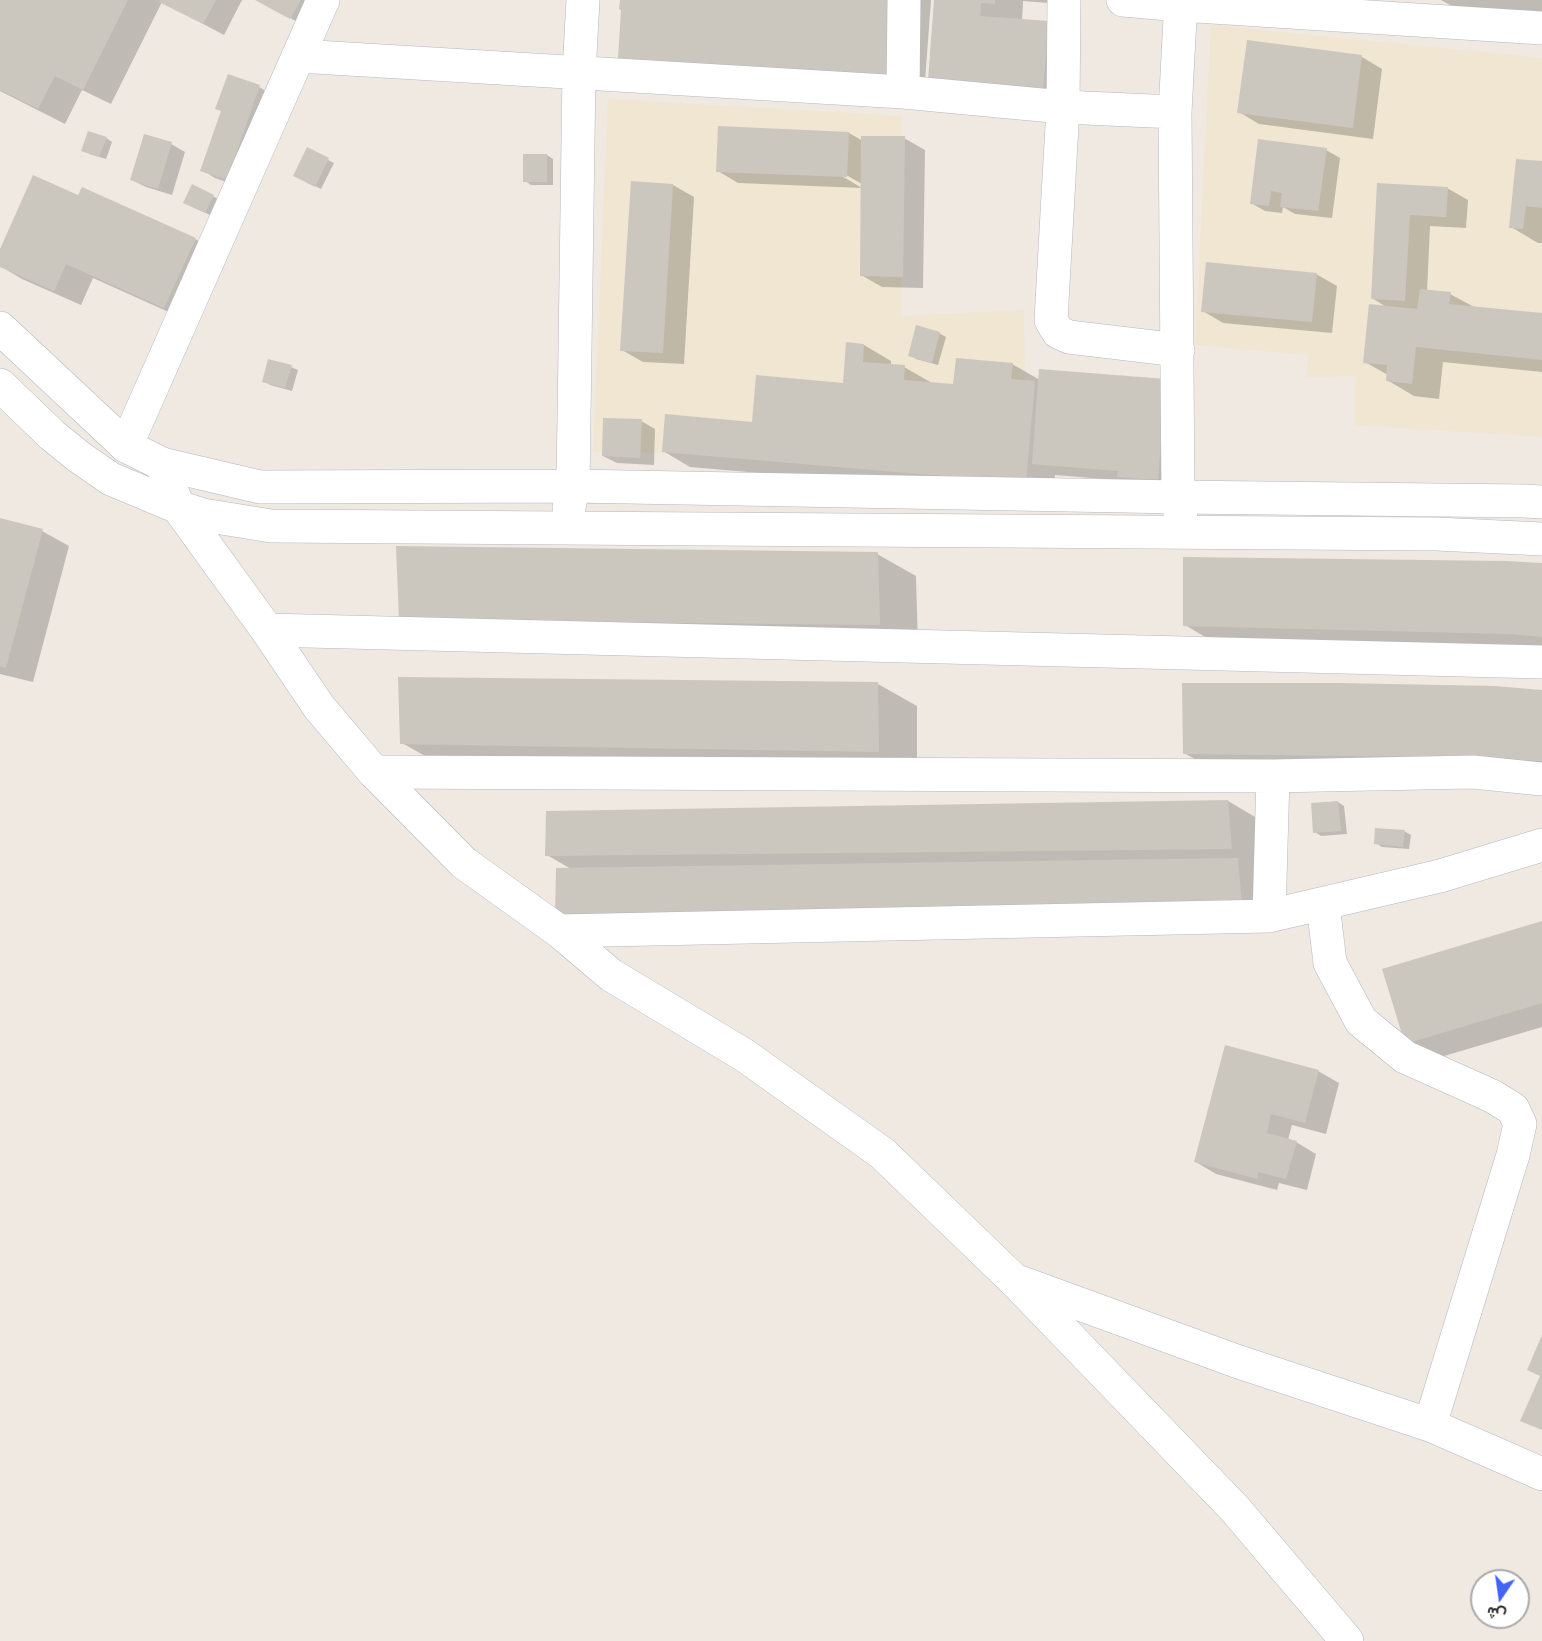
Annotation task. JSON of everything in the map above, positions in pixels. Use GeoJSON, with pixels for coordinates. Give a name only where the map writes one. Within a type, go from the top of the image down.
{"type":"FeatureCollection","features":[{"type":"Feature","properties":{"kind":"street"},"geometry":{"type":"LineString","coordinates":[[126,446],[323,0]]}},
{"type":"Feature","properties":{"kind":"street"},"geometry":{"type":"LineString","coordinates":[[566,528],[573,486],[579,73],[583,0]]}},
{"type":"Feature","properties":{"kind":"street"},"geometry":{"type":"LineString","coordinates":[[903,92],[904,0]]}},
{"type":"Feature","properties":{"kind":"street"},"geometry":{"type":"LineString","coordinates":[[1064,0],[1063,107],[1051,320],[1058,332],[1069,337],[1178,350]]}},
{"type":"Feature","properties":{"kind":"street"},"geometry":{"type":"LineString","coordinates":[[1124,0],[1542,28]]}},
{"type":"Feature","properties":{"kind":"street"},"geometry":{"type":"LineString","coordinates":[[1181,3],[1175,112],[1178,497],[1183,532]]}},
{"type":"Feature","properties":{"kind":"street"},"geometry":{"type":"LineString","coordinates":[[298,56],[903,92],[1063,107],[1175,112]]}},
{"type":"Feature","properties":{"kind":"street"},"geometry":{"type":"LineString","coordinates":[[0,328],[126,446],[162,464],[260,487],[573,486],[1542,502]]}},
{"type":"Feature","properties":{"kind":"street"},"geometry":{"type":"LineString","coordinates":[[0,384],[52,435],[111,479],[203,515],[271,526],[1437,534],[1542,539]]}},
{"type":"Feature","properties":{"kind":"street"},"geometry":{"type":"LineString","coordinates":[[162,464],[178,507],[267,630],[319,707],[374,772],[464,863],[559,931],[611,975],[744,1055],[882,1153],[1014,1280],[1235,1509],[1347,1641]]}},
{"type":"Feature","properties":{"kind":"street"},"geometry":{"type":"LineString","coordinates":[[267,630],[1542,662]]}},
{"type":"Feature","properties":{"kind":"street"},"geometry":{"type":"LineString","coordinates":[[374,772],[1273,776],[1473,772],[1542,779]]}},
{"type":"Feature","properties":{"kind":"street"},"geometry":{"type":"LineString","coordinates":[[1269,916],[1273,776]]}},
{"type":"Feature","properties":{"kind":"street"},"geometry":{"type":"LineString","coordinates":[[559,931],[1269,916],[1440,876],[1542,845]]}},
{"type":"Feature","properties":{"kind":"street"},"geometry":{"type":"LineString","coordinates":[[1323,904],[1330,963],[1361,1021],[1405,1057],[1492,1096],[1514,1109],[1520,1124],[1513,1155],[1430,1425]]}},
{"type":"Feature","properties":{"kind":"street"},"geometry":{"type":"LineString","coordinates":[[1014,1280],[1236,1361],[1430,1425],[1542,1474]]}},
{"type":"Feature","properties":{"kind":"shaded area"},"geometry":{"type":"Polygon","coordinates":[[[1211,25],[1542,58],[1542,437],[1355,425],[1355,376],[1307,377],[1308,355],[1195,345],[1211,25]]]}},
{"type":"Feature","properties":{"kind":"shaded area"},"geometry":{"type":"Polygon","coordinates":[[[608,99],[901,116],[901,316],[1024,310],[1026,456],[1018,458],[593,452],[608,99]]]}},
{"type":"Feature","properties":{"kind":"building"},"geometry":{"type":"Polygon","coordinates":[[[0,0],[128,0],[83,90],[55,76],[38,109],[0,90],[0,0]]]}},
{"type":"Feature","properties":{"kind":"building"},"geometry":{"type":"Polygon","coordinates":[[[160,0],[216,0],[203,24],[159,2],[160,0]]]}},
{"type":"Feature","properties":{"kind":"building"},"geometry":{"type":"Polygon","coordinates":[[[255,0],[301,0],[290,19],[255,0]]]}},
{"type":"Feature","properties":{"kind":"building"},"geometry":{"type":"Polygon","coordinates":[[[620,0],[903,0],[896,94],[617,74],[620,0]]]}},
{"type":"Feature","properties":{"kind":"building"},"geometry":{"type":"Polygon","coordinates":[[[934,0],[995,0],[995,4],[981,3],[980,16],[1049,21],[1042,101],[927,93],[934,0]]]}},
{"type":"Feature","properties":{"kind":"building"},"geometry":{"type":"Polygon","coordinates":[[[1247,40],[1362,55],[1353,128],[1237,113],[1247,40]]]}},
{"type":"Feature","properties":{"kind":"building"},"geometry":{"type":"Polygon","coordinates":[[[228,74],[260,85],[227,180],[200,171],[221,111],[215,109],[228,74]]]}},
{"type":"Feature","properties":{"kind":"building"},"geometry":{"type":"Polygon","coordinates":[[[718,126],[849,132],[847,177],[716,172],[718,126]]]}},
{"type":"Feature","properties":{"kind":"building"},"geometry":{"type":"Polygon","coordinates":[[[88,131],[107,137],[99,157],[81,151],[88,131]]]}},
{"type":"Feature","properties":{"kind":"building"},"geometry":{"type":"Polygon","coordinates":[[[144,134],[172,142],[158,189],[130,180],[144,134]]]}},
{"type":"Feature","properties":{"kind":"building"},"geometry":{"type":"Polygon","coordinates":[[[861,136],[905,136],[903,277],[860,276],[861,136]]]}},
{"type":"Feature","properties":{"kind":"building"},"geometry":{"type":"Polygon","coordinates":[[[1258,139],[1327,148],[1318,211],[1280,207],[1282,193],[1271,191],[1269,206],[1250,204],[1258,139]]]}},
{"type":"Feature","properties":{"kind":"building"},"geometry":{"type":"Polygon","coordinates":[[[307,147],[329,158],[315,187],[293,176],[307,147]]]}},
{"type":"Feature","properties":{"kind":"building"},"geometry":{"type":"Polygon","coordinates":[[[523,154],[547,154],[547,182],[523,182],[523,154]]]}},
{"type":"Feature","properties":{"kind":"building"},"geometry":{"type":"Polygon","coordinates":[[[1516,159],[1542,161],[1542,208],[1526,206],[1523,229],[1509,228],[1516,159]]]}},
{"type":"Feature","properties":{"kind":"building"},"geometry":{"type":"Polygon","coordinates":[[[33,175],[78,195],[82,187],[196,238],[164,308],[66,264],[54,291],[0,267],[0,249],[33,175]]]}},
{"type":"Feature","properties":{"kind":"building"},"geometry":{"type":"Polygon","coordinates":[[[631,181],[673,184],[663,353],[620,351],[631,181]]]}},
{"type":"Feature","properties":{"kind":"building"},"geometry":{"type":"Polygon","coordinates":[[[1377,183],[1448,187],[1446,217],[1410,215],[1405,301],[1371,299],[1377,183]]]}},
{"type":"Feature","properties":{"kind":"building"},"geometry":{"type":"Polygon","coordinates":[[[192,184],[214,195],[205,213],[183,203],[192,184]]]}},
{"type":"Feature","properties":{"kind":"building"},"geometry":{"type":"Polygon","coordinates":[[[1206,262],[1317,273],[1312,322],[1201,312],[1206,262]]]}},
{"type":"Feature","properties":{"kind":"building"},"geometry":{"type":"Polygon","coordinates":[[[1420,289],[1451,292],[1449,304],[1542,313],[1542,360],[1416,347],[1412,384],[1386,381],[1387,365],[1363,363],[1369,304],[1417,309],[1420,289]]]}},
{"type":"Feature","properties":{"kind":"building"},"geometry":{"type":"Polygon","coordinates":[[[916,325],[940,332],[932,363],[908,356],[916,325]]]}},
{"type":"Feature","properties":{"kind":"building"},"geometry":{"type":"Polygon","coordinates":[[[846,342],[864,344],[863,362],[905,365],[904,380],[953,384],[956,358],[1013,363],[1011,379],[1035,381],[1026,483],[662,452],[665,414],[752,422],[756,375],[843,383],[846,342]]]}},
{"type":"Feature","properties":{"kind":"building"},"geometry":{"type":"Polygon","coordinates":[[[268,359],[292,365],[285,388],[262,382],[268,359]]]}},
{"type":"Feature","properties":{"kind":"building"},"geometry":{"type":"Polygon","coordinates":[[[1039,369],[1166,379],[1158,480],[1117,477],[1118,471],[1032,464],[1039,369]]]}},
{"type":"Feature","properties":{"kind":"building"},"geometry":{"type":"Polygon","coordinates":[[[603,418],[642,419],[640,458],[602,456],[603,418]]]}},
{"type":"Feature","properties":{"kind":"building"},"geometry":{"type":"Polygon","coordinates":[[[0,518],[43,529],[6,668],[0,666],[0,518]]]}},
{"type":"Feature","properties":{"kind":"building"},"geometry":{"type":"Polygon","coordinates":[[[396,546],[878,552],[880,625],[399,620],[396,546]]]}},
{"type":"Feature","properties":{"kind":"building"},"geometry":{"type":"Polygon","coordinates":[[[1183,557],[1542,563],[1542,637],[1510,634],[1183,626],[1183,557]]]}},
{"type":"Feature","properties":{"kind":"building"},"geometry":{"type":"Polygon","coordinates":[[[398,677],[878,682],[879,752],[400,744],[398,677]]]}},
{"type":"Feature","properties":{"kind":"building"},"geometry":{"type":"Polygon","coordinates":[[[1182,683],[1495,686],[1542,690],[1542,761],[1433,757],[1183,754],[1182,683]]]}},
{"type":"Feature","properties":{"kind":"building"},"geometry":{"type":"Polygon","coordinates":[[[1228,800],[1232,849],[545,856],[546,811],[1228,800]]]}},
{"type":"Feature","properties":{"kind":"building"},"geometry":{"type":"Polygon","coordinates":[[[1338,801],[1341,831],[1313,833],[1311,803],[1338,801]]]}},
{"type":"Feature","properties":{"kind":"building"},"geometry":{"type":"Polygon","coordinates":[[[1375,828],[1405,830],[1403,847],[1374,844],[1375,828]]]}},
{"type":"Feature","properties":{"kind":"building"},"geometry":{"type":"Polygon","coordinates":[[[1238,858],[1242,906],[555,914],[556,868],[1238,858]]]}},
{"type":"Feature","properties":{"kind":"building"},"geometry":{"type":"Polygon","coordinates":[[[1542,921],[1542,1003],[1405,1044],[1382,969],[1542,921]]]}},
{"type":"Feature","properties":{"kind":"building"},"geometry":{"type":"Polygon","coordinates":[[[1225,1045],[1319,1070],[1305,1123],[1271,1114],[1267,1133],[1297,1141],[1286,1179],[1258,1172],[1257,1179],[1194,1162],[1225,1045]]]}},
{"type":"Feature","properties":{"kind":"building"},"geometry":{"type":"Polygon","coordinates":[[[1542,1335],[1542,1430],[1520,1421],[1540,1376],[1527,1370],[1542,1335]]]}}]}
